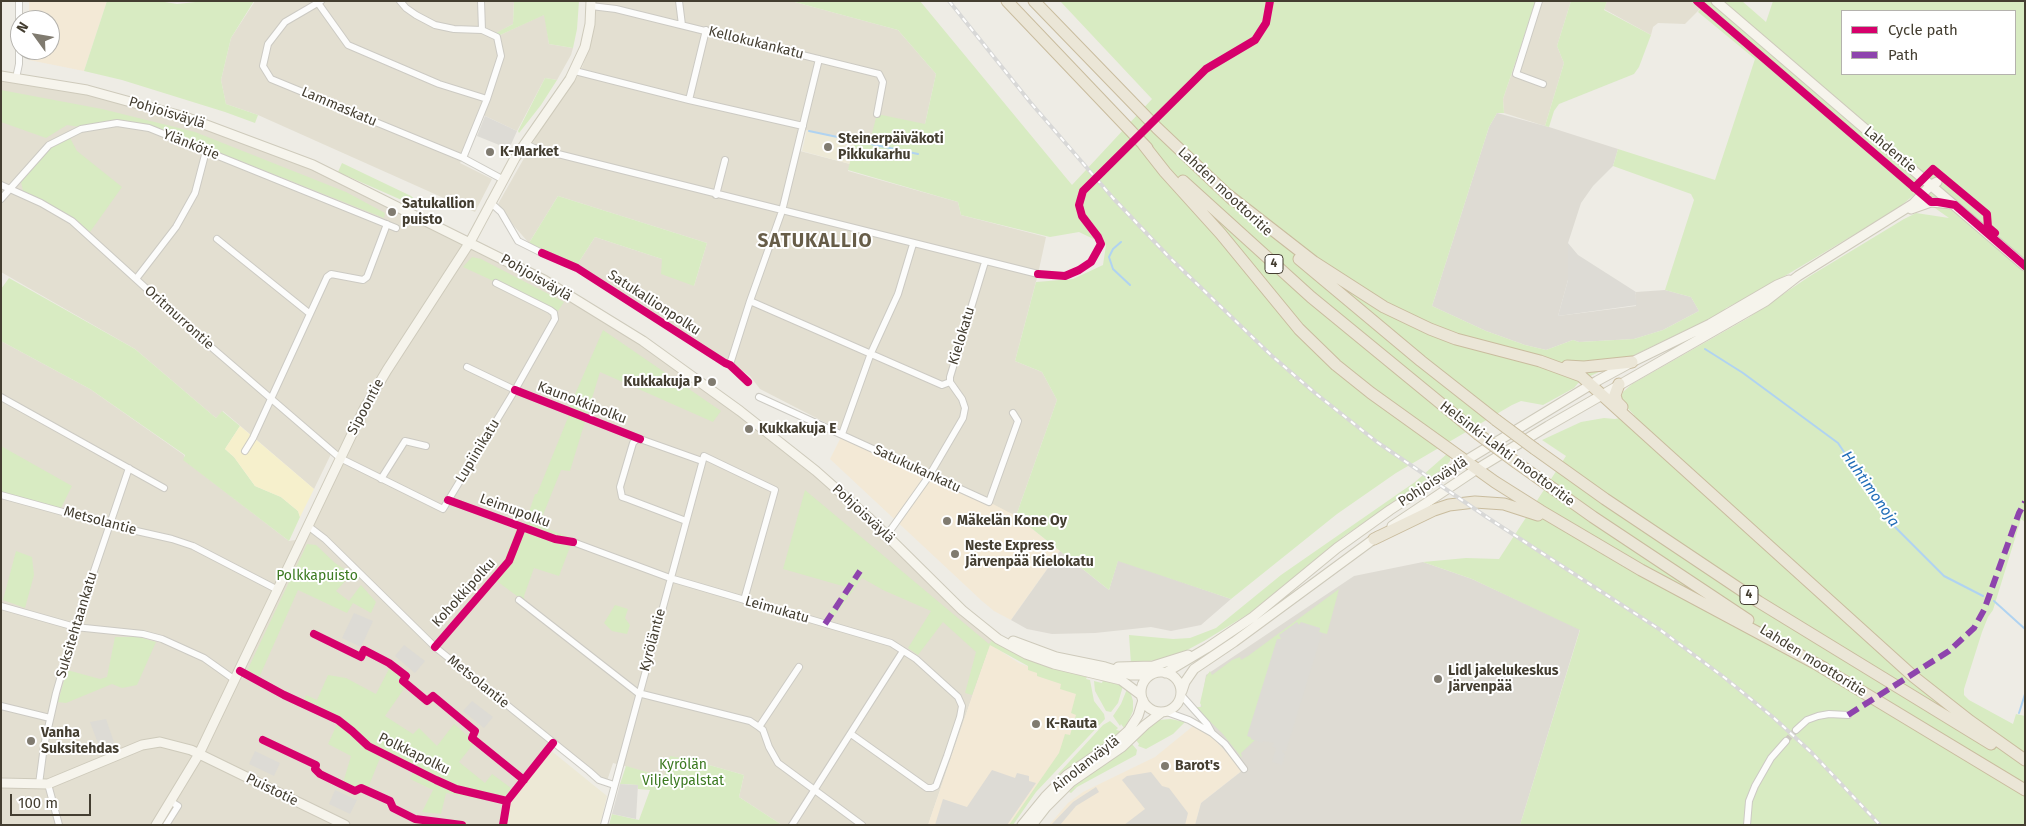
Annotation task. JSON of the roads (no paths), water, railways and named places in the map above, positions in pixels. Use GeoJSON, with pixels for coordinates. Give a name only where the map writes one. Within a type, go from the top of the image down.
{"type":"FeatureCollection","features":[{"type":"Feature","properties":{"kind":"highway","name":"4"},"geometry":{"type":"LineString","coordinates":[[1007,1],[1143,144]]}},
{"type":"Feature","properties":{"kind":"highway","name":"Lahden moottoritie"},"geometry":{"type":"LineString","coordinates":[[1034,1],[1150,121],[1228,195],[1325,282],[1417,358]]}},
{"type":"Feature","properties":{"kind":"highway","name":"Lahden moottoritie"},"geometry":{"type":"LineString","coordinates":[[1143,144],[1229,225],[1410,380]]}},
{"type":"Feature","properties":{"kind":"highway"},"geometry":{"type":"LineString","coordinates":[[1143,144],[1318,348],[1371,393],[1465,461],[1577,533],[1641,570],[1824,668]]}},
{"type":"Feature","properties":{"kind":"highway"},"geometry":{"type":"LineString","coordinates":[[1228,195],[1314,262],[1384,307],[1430,329],[1540,361],[1581,376],[1914,677],[1970,721],[2025,760]]}},
{"type":"Feature","properties":{"kind":"highway","name":"Helsinki-Lahti moottoritie"},"geometry":{"type":"LineString","coordinates":[[1417,358],[1496,420],[1613,504]]}},
{"type":"Feature","properties":{"kind":"highway"},"geometry":{"type":"LineString","coordinates":[[1540,361],[1584,367],[1632,362]]}},
{"type":"Feature","properties":{"kind":"highway","name":"Helsinki-Lahti moottoritie"},"geometry":{"type":"LineString","coordinates":[[1410,380],[1478,434],[1606,526]]}},
{"type":"Feature","properties":{"kind":"highway"},"geometry":{"type":"LineString","coordinates":[[1619,384],[1615,395],[1617,402],[1624,409],[1628,417]]}},
{"type":"Feature","properties":{"kind":"highway"},"geometry":{"type":"LineString","coordinates":[[1374,539],[1434,510],[1449,505],[1475,502],[1504,504],[1577,533]]}},
{"type":"Feature","properties":{"kind":"highway","name":"Lahden moottoritie"},"geometry":{"type":"LineString","coordinates":[[1613,504],[1759,602],[2025,764]]}},
{"type":"Feature","properties":{"kind":"highway","name":"Lahden moottoritie"},"geometry":{"type":"LineString","coordinates":[[1606,526],[1824,668],[2025,790]]}},
{"type":"Feature","properties":{"kind":"main road","name":"Lahdentie"},"geometry":{"type":"LineString","coordinates":[[1716,1],[1846,112],[2025,260]]}},
{"type":"Feature","properties":{"kind":"main road","name":"Sipoontie"},"geometry":{"type":"LineString","coordinates":[[156,825],[199,754],[364,408],[386,370],[470,242],[502,179],[524,143],[550,109],[575,71],[585,47],[591,4]]}},
{"type":"Feature","properties":{"kind":"main road","name":"Pohjoisväylä"},"geometry":{"type":"LineString","coordinates":[[1,76],[87,90],[185,117],[312,164],[544,280],[643,341],[755,423],[816,471],[887,535],[962,610],[988,629],[1013,642],[1056,657],[1105,667],[1131,675],[1150,675]]}},
{"type":"Feature","properties":{"kind":"main road","name":"Pohjoisväylä"},"geometry":{"type":"LineString","coordinates":[[1182,694],[1185,682],[1194,669],[1374,539],[1477,469],[1619,384],[1744,314],[1782,290],[1798,276],[1911,209],[1926,198],[1934,185]]}},
{"type":"Feature","properties":{"kind":"main road","name":"Pohjoisväylä"},"geometry":{"type":"LineString","coordinates":[[1846,247],[1913,204],[1934,185]]}},
{"type":"Feature","properties":{"kind":"main road","name":"Lahdentie"},"geometry":{"type":"LineString","coordinates":[[1934,185],[2025,266]]}},
{"type":"Feature","properties":{"kind":"main road","name":"Pohjoisväylä"},"geometry":{"type":"LineString","coordinates":[[1911,209],[1938,202],[1955,205]]}},
{"type":"Feature","properties":{"kind":"main road","name":"Pohjoisväylä"},"geometry":{"type":"LineString","coordinates":[[1165,673],[1208,648],[1253,617],[1352,537],[1465,461],[1592,384],[1710,324],[1777,284],[1798,276]]}},
{"type":"Feature","properties":{"kind":"main road","name":"Pohjoisväylä"},"geometry":{"type":"LineString","coordinates":[[988,629],[998,639],[1026,654],[1054,664],[1121,680],[1142,697]]}},
{"type":"Feature","properties":{"kind":"main road"},"geometry":{"type":"LineString","coordinates":[[1105,667],[1133,668],[1153,666],[1177,660],[1208,648]]}},
{"type":"Feature","properties":{"kind":"main road"},"geometry":{"type":"LineString","coordinates":[[1165,673],[1173,676],[1182,694],[1175,707],[1163,712],[1153,710],[1142,697],[1142,683],[1150,675],[1165,673]]}},
{"type":"Feature","properties":{"kind":"main road","name":"Ainolanväylä"},"geometry":{"type":"LineString","coordinates":[[1022,825],[1044,797],[1067,775],[1118,740],[1129,730],[1138,716],[1142,697]]}},
{"type":"Feature","properties":{"kind":"main road","name":"Ainolanväylä"},"geometry":{"type":"LineString","coordinates":[[1032,825],[1046,806],[1071,782],[1122,747],[1145,725],[1163,712]]}},
{"type":"Feature","properties":{"kind":"main road","name":"Puistotie"},"geometry":{"type":"LineString","coordinates":[[44,784],[142,745],[160,742],[191,750],[345,825]]}},
{"type":"Feature","properties":{"kind":"main road"},"geometry":{"type":"LineString","coordinates":[[1,783],[44,784]]}},
{"type":"Feature","properties":{"kind":"street"},"geometry":{"type":"LineString","coordinates":[[16,78],[19,64],[19,1]]}},
{"type":"Feature","properties":{"kind":"street"},"geometry":{"type":"LineString","coordinates":[[400,1],[416,15],[435,25],[454,29],[482,30],[497,37],[500,56],[487,99],[463,158]]}},
{"type":"Feature","properties":{"kind":"street"},"geometry":{"type":"LineString","coordinates":[[481,1],[482,30]]}},
{"type":"Feature","properties":{"kind":"street"},"geometry":{"type":"LineString","coordinates":[[679,1],[682,25]]}},
{"type":"Feature","properties":{"kind":"street"},"geometry":{"type":"LineString","coordinates":[[1539,1],[1516,74],[1543,84]]}},
{"type":"Feature","properties":{"kind":"street"},"geometry":{"type":"LineString","coordinates":[[319,2],[348,45],[439,84],[487,99]]}},
{"type":"Feature","properties":{"kind":"street","name":"Lammaskatu"},"geometry":{"type":"LineString","coordinates":[[319,2],[285,22],[268,44],[263,66],[272,79],[463,158],[502,179]]}},
{"type":"Feature","properties":{"kind":"street","name":"Kellokukankatu"},"geometry":{"type":"LineString","coordinates":[[591,4],[706,30],[879,74],[883,82],[877,114]]}},
{"type":"Feature","properties":{"kind":"street"},"geometry":{"type":"LineString","coordinates":[[689,100],[706,30]]}},
{"type":"Feature","properties":{"kind":"street"},"geometry":{"type":"LineString","coordinates":[[732,361],[750,301],[782,212],[819,59]]}},
{"type":"Feature","properties":{"kind":"street"},"geometry":{"type":"LineString","coordinates":[[575,71],[803,126]]}},
{"type":"Feature","properties":{"kind":"street","name":"Ylänkötie"},"geometry":{"type":"LineString","coordinates":[[1,199],[49,145],[81,129],[117,123],[149,128],[396,228]]}},
{"type":"Feature","properties":{"kind":"street"},"geometry":{"type":"LineString","coordinates":[[524,143],[534,148],[782,212],[1038,274]]}},
{"type":"Feature","properties":{"kind":"street"},"geometry":{"type":"LineString","coordinates":[[136,279],[176,228],[195,193],[206,151]]}},
{"type":"Feature","properties":{"kind":"street"},"geometry":{"type":"LineString","coordinates":[[716,195],[725,160]]}},
{"type":"Feature","properties":{"kind":"street","name":"Oritmurrontie"},"geometry":{"type":"LineString","coordinates":[[1,185],[41,203],[72,221],[203,340],[340,458]]}},
{"type":"Feature","properties":{"kind":"street"},"geometry":{"type":"LineString","coordinates":[[490,202],[501,212],[518,241],[542,253]]}},
{"type":"Feature","properties":{"kind":"street"},"geometry":{"type":"LineString","coordinates":[[245,451],[327,277],[331,274],[363,280],[367,277],[387,224]]}},
{"type":"Feature","properties":{"kind":"street"},"geometry":{"type":"LineString","coordinates":[[218,239],[309,313]]}},
{"type":"Feature","properties":{"kind":"street"},"geometry":{"type":"LineString","coordinates":[[842,434],[871,353],[898,294],[913,244]]}},
{"type":"Feature","properties":{"kind":"street","name":"Kielokatu"},"geometry":{"type":"LineString","coordinates":[[887,535],[929,476],[963,418],[964,408],[962,399],[950,382],[950,377],[985,262]]}},
{"type":"Feature","properties":{"kind":"street","name":"Lupiinikatu"},"geometry":{"type":"LineString","coordinates":[[340,458],[443,509],[515,390],[555,319],[554,313],[550,310],[496,283]]}},
{"type":"Feature","properties":{"kind":"street"},"geometry":{"type":"LineString","coordinates":[[750,301],[942,385],[950,382]]}},
{"type":"Feature","properties":{"kind":"street"},"geometry":{"type":"LineString","coordinates":[[467,367],[515,390]]}},
{"type":"Feature","properties":{"kind":"street"},"geometry":{"type":"LineString","coordinates":[[1,397],[164,488]]}},
{"type":"Feature","properties":{"kind":"street","name":"Satukukankatu"},"geometry":{"type":"LineString","coordinates":[[760,397],[989,502],[1018,421],[1013,413]]}},
{"type":"Feature","properties":{"kind":"street"},"geometry":{"type":"LineString","coordinates":[[686,521],[622,496],[620,487],[633,443],[637,439],[703,458],[775,490],[744,600]]}},
{"type":"Feature","properties":{"kind":"street"},"geometry":{"type":"LineString","coordinates":[[381,479],[404,441],[426,446]]}},
{"type":"Feature","properties":{"kind":"street","name":"Kyröläntie"},"geometry":{"type":"LineString","coordinates":[[604,825],[638,693],[703,458]]}},
{"type":"Feature","properties":{"kind":"street","name":"Suksitehtaankatu"},"geometry":{"type":"LineString","coordinates":[[44,784],[50,718],[75,627],[129,468]]}},
{"type":"Feature","properties":{"kind":"street","name":"Metsolantie"},"geometry":{"type":"LineString","coordinates":[[1,495],[193,546],[278,590]]}},
{"type":"Feature","properties":{"kind":"street","name":"Metsolantie"},"geometry":{"type":"LineString","coordinates":[[308,526],[317,531],[442,653],[599,780],[614,785]]}},
{"type":"Feature","properties":{"kind":"street","name":"Leimukatu"},"geometry":{"type":"LineString","coordinates":[[573,542],[670,578],[891,643],[916,659],[958,697],[962,706],[947,756],[936,786],[932,788],[927,788],[851,734]]}},
{"type":"Feature","properties":{"kind":"street"},"geometry":{"type":"LineString","coordinates":[[519,600],[638,693],[750,721],[763,730],[769,747],[778,763],[862,825]]}},
{"type":"Feature","properties":{"kind":"street"},"geometry":{"type":"LineString","coordinates":[[1,606],[75,627],[143,634],[162,639],[204,658],[235,680]]}},
{"type":"Feature","properties":{"kind":"street"},"geometry":{"type":"LineString","coordinates":[[792,825],[816,790],[903,650]]}},
{"type":"Feature","properties":{"kind":"street"},"geometry":{"type":"LineString","coordinates":[[759,727],[799,667]]}},
{"type":"Feature","properties":{"kind":"street"},"geometry":{"type":"LineString","coordinates":[[1182,694],[1208,724],[1212,733]]}},
{"type":"Feature","properties":{"kind":"street"},"geometry":{"type":"LineString","coordinates":[[1,706],[50,718]]}},
{"type":"Feature","properties":{"kind":"street"},"geometry":{"type":"LineString","coordinates":[[1163,712],[1189,720],[1212,733],[1225,744],[1244,769]]}},
{"type":"Feature","properties":{"kind":"street"},"geometry":{"type":"LineString","coordinates":[[1796,730],[1807,720],[1818,716],[1829,714],[1848,715]]}},
{"type":"Feature","properties":{"kind":"street"},"geometry":{"type":"LineString","coordinates":[[1747,825],[1750,801],[1755,786],[1771,758],[1786,741]]}},
{"type":"Feature","properties":{"kind":"street"},"geometry":{"type":"LineString","coordinates":[[44,784],[59,825]]}},
{"type":"Feature","properties":{"kind":"street"},"geometry":{"type":"LineString","coordinates":[[166,825],[178,806],[170,801]]}},
{"type":"Feature","properties":{"kind":"waterway"},"geometry":{"type":"LineString","coordinates":[[809,131],[918,154]]}},
{"type":"Feature","properties":{"kind":"waterway"},"geometry":{"type":"LineString","coordinates":[[1121,242],[1113,249],[1109,257],[1113,269],[1130,285]]}},
{"type":"Feature","properties":{"kind":"waterway","name":"Huhtimonoja"},"geometry":{"type":"LineString","coordinates":[[1705,349],[1743,373],[1838,443],[1893,525],[1944,576],[1983,596]]}},
{"type":"Feature","properties":{"kind":"waterway","name":"Huhtimonoja"},"geometry":{"type":"LineString","coordinates":[[1994,601],[2025,629]]}},
{"type":"Feature","properties":{"kind":"waterway"},"geometry":{"type":"LineString","coordinates":[[2019,713],[2025,694]]}},
{"type":"Feature","properties":{"kind":"tunnel"},"geometry":{"type":"LineString","coordinates":[[1786,741],[1796,730]]}},
{"type":"Feature","properties":{"kind":"railway"},"geometry":{"type":"LineString","coordinates":[[949,1],[1030,102],[1113,198],[1169,257],[1272,356],[1377,442],[1488,518],[1659,629],[1725,678],[1774,718],[1812,753],[1880,825]]}},
{"type":"Feature","properties":{"kind":"place","name":"Steinerpäiväkoti Pikkukarhu"},"geometry":{"type":"Point","coordinates":[828,147]}},
{"type":"Feature","properties":{"kind":"place","name":"K-Market"},"geometry":{"type":"Point","coordinates":[490,152]}},
{"type":"Feature","properties":{"kind":"place","name":"Satukallion puisto"},"geometry":{"type":"Point","coordinates":[392,212]}},
{"type":"Feature","properties":{"kind":"place","name":"Kukkakuja P"},"geometry":{"type":"Point","coordinates":[712,382]}},
{"type":"Feature","properties":{"kind":"place","name":"Kukkakuja E"},"geometry":{"type":"Point","coordinates":[749,429]}},
{"type":"Feature","properties":{"kind":"place","name":"Mäkelän Kone Oy"},"geometry":{"type":"Point","coordinates":[947,521]}},
{"type":"Feature","properties":{"kind":"place","name":"Neste Express Järvenpää Kielokatu"},"geometry":{"type":"Point","coordinates":[955,554]}},
{"type":"Feature","properties":{"kind":"place","name":"Lidl jakelukeskus Järvenpää"},"geometry":{"type":"Point","coordinates":[1438,679]}},
{"type":"Feature","properties":{"kind":"place","name":"K-Rauta"},"geometry":{"type":"Point","coordinates":[1036,724]}},
{"type":"Feature","properties":{"kind":"place","name":"Vanha Suksitehdas"},"geometry":{"type":"Point","coordinates":[31,741]}},
{"type":"Feature","properties":{"kind":"place","name":"Barot's"},"geometry":{"type":"Point","coordinates":[1165,766]}},
{"type":"Feature","properties":{"kind":"district","name":"SATUKALLIO"},"geometry":{"type":"Point","coordinates":[815,242]}},
{"type":"Feature","properties":{"kind":"park label","name":"Polkkapuisto"},"geometry":{"type":"Point","coordinates":[317,576]}},
{"type":"Feature","properties":{"kind":"park label","name":"Kyrölän Viljelypalstat"},"geometry":{"type":"Point","coordinates":[683,774]}}]}
